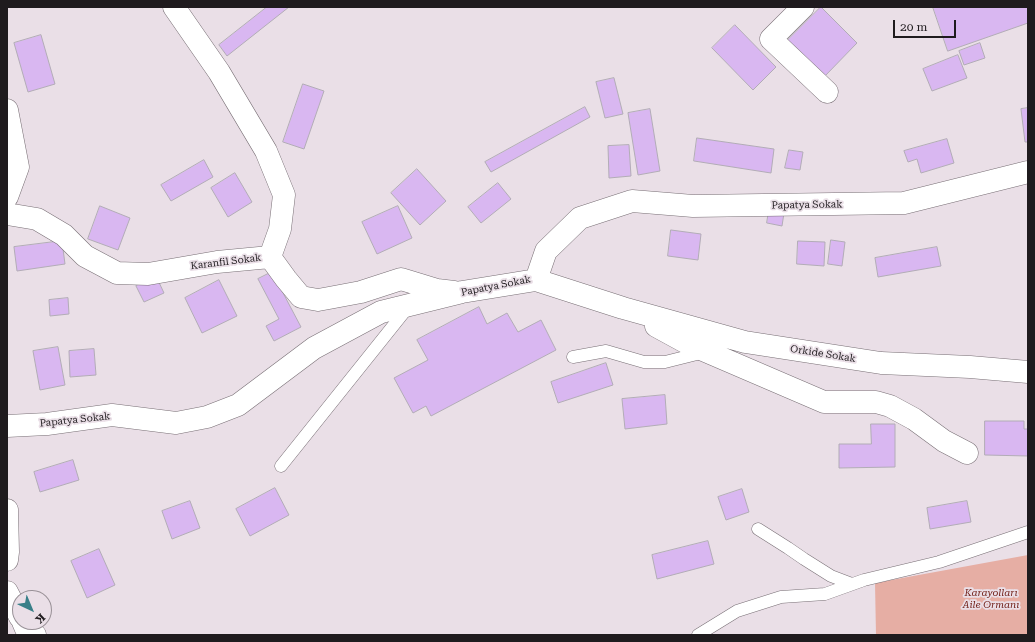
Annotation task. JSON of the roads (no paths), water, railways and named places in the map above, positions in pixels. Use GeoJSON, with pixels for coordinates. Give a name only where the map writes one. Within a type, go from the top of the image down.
{"type":"FeatureCollection","features":[{"type":"Feature","properties":{"kind":"street"},"geometry":{"type":"LineString","coordinates":[[174,7],[219,72],[266,151],[284,195],[280,229],[270,256]]}},
{"type":"Feature","properties":{"kind":"street"},"geometry":{"type":"LineString","coordinates":[[803,7],[771,39],[827,92]]}},
{"type":"Feature","properties":{"kind":"street"},"geometry":{"type":"LineString","coordinates":[[7,110],[18,167],[7,197]]}},
{"type":"Feature","properties":{"kind":"street","name":"Papatya Sokak"},"geometry":{"type":"LineString","coordinates":[[7,426],[47,424],[112,415],[176,423],[207,417],[238,405],[314,348],[381,312],[462,292],[536,280],[546,251],[580,218],[632,201],[693,206],[904,203],[1028,172]]}},
{"type":"Feature","properties":{"kind":"street","name":"Karanfil Sokak"},"geometry":{"type":"LineString","coordinates":[[7,214],[37,219],[64,234],[85,256],[117,273],[148,274],[217,262],[270,256],[301,297],[318,300],[342,296],[361,292],[401,279],[437,290],[462,292]]}},
{"type":"Feature","properties":{"kind":"street","name":"Orkide Sokak"},"geometry":{"type":"LineString","coordinates":[[536,280],[623,308],[745,342],[882,363],[970,367],[1028,372]]}},
{"type":"Feature","properties":{"kind":"street","name":"Orkide Sokak"},"geometry":{"type":"LineString","coordinates":[[623,308],[706,352],[824,402],[876,402],[890,406],[914,419],[944,441],[967,453]]}},
{"type":"Feature","properties":{"kind":"street"},"geometry":{"type":"LineString","coordinates":[[7,510],[7,560]]}},
{"type":"Feature","properties":{"kind":"street"},"geometry":{"type":"LineString","coordinates":[[7,592],[12,602]]}},
{"type":"Feature","properties":{"kind":"lane"},"geometry":{"type":"LineString","coordinates":[[281,466],[410,305]]}},
{"type":"Feature","properties":{"kind":"lane"},"geometry":{"type":"LineString","coordinates":[[573,357],[606,351],[644,362],[665,362],[706,352]]}},
{"type":"Feature","properties":{"kind":"lane"},"geometry":{"type":"LineString","coordinates":[[758,529],[831,576],[852,584]]}},
{"type":"Feature","properties":{"kind":"lane"},"geometry":{"type":"LineString","coordinates":[[698,635],[737,611],[781,597],[825,594],[864,580],[939,562],[1028,532]]}},
{"type":"Feature","properties":{"kind":"park label","name":"Karayolları Aile Ormanı"},"geometry":{"type":"Point","coordinates":[991,598]}}]}
